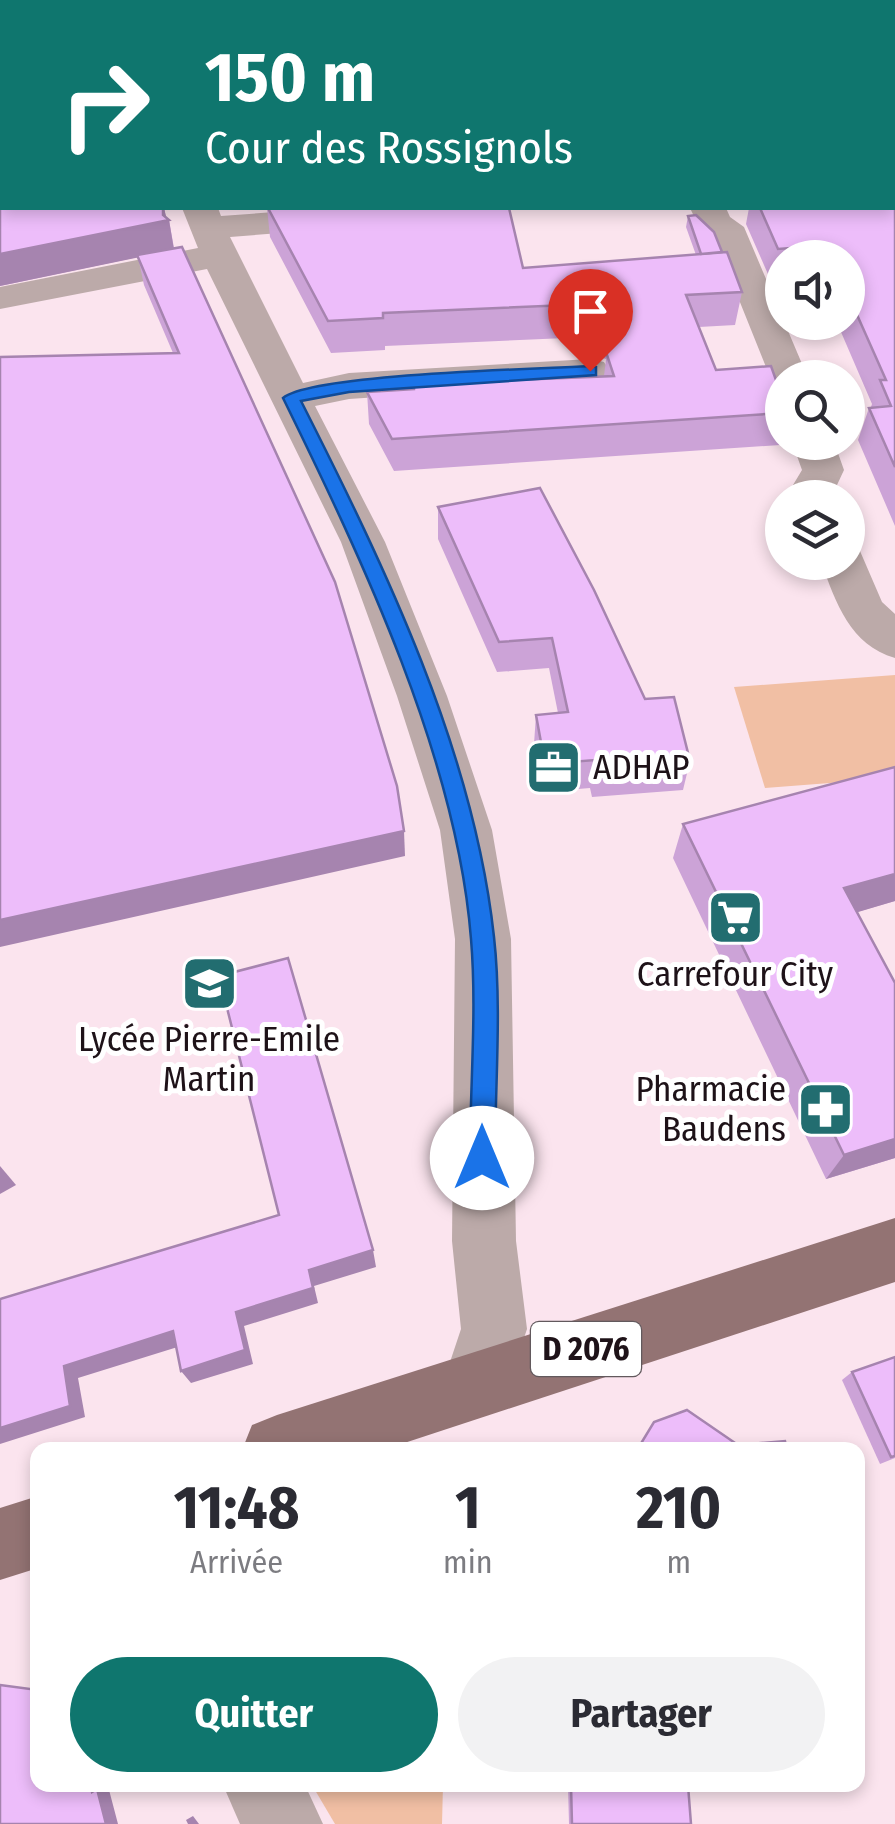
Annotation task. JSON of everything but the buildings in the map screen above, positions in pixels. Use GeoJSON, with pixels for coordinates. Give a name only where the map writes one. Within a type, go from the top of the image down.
{"type":"FeatureCollection","features":[{"type":"Feature","properties":{"kind":"main road","name":"D 2076"},"geometry":{"type":"LineString","coordinates":[[301,1442],[895,1250]]}},
{"type":"Feature","properties":{"kind":"main road"},"geometry":{"type":"LineString","coordinates":[[0,1544],[30,1535]]}},
{"type":"Feature","properties":{"kind":"street"},"geometry":{"type":"LineString","coordinates":[[709,210],[714,223],[731,236],[781,360]]}},
{"type":"Feature","properties":{"kind":"street"},"geometry":{"type":"LineString","coordinates":[[0,298],[209,230],[254,221],[381,215]]}},
{"type":"Feature","properties":{"kind":"street"},"geometry":{"type":"LineString","coordinates":[[209,230],[363,542],[422,696],[466,830],[483,940],[484,1241],[494,1329],[477,1382]]}},
{"type":"Feature","properties":{"kind":"street"},"geometry":{"type":"LineString","coordinates":[[291,398],[349,386],[590,371]]}},
{"type":"Feature","properties":{"kind":"street"},"geometry":{"type":"LineString","coordinates":[[851,580],[862,611],[895,640]]}},
{"type":"Feature","properties":{"kind":"street"},"geometry":{"type":"LineString","coordinates":[[266,1792],[283,1824]]}},
{"type":"Feature","properties":{"kind":"shaded area"},"geometry":{"type":"Polygon","coordinates":[[[895,675],[895,778],[765,788],[734,687],[895,675]]]}},
{"type":"Feature","properties":{"kind":"shaded area"},"geometry":{"type":"Polygon","coordinates":[[[316,1792],[443,1792],[442,1824],[335,1824],[316,1792]]]}},
{"type":"Feature","properties":{"kind":"place","name":"ADHAP"},"geometry":{"type":"Point","coordinates":[554,767]}},
{"type":"Feature","properties":{"kind":"place","name":"Carrefour City"},"geometry":{"type":"Point","coordinates":[735,918]}},
{"type":"Feature","properties":{"kind":"place","name":"Lycée Pierre-Emile Martin"},"geometry":{"type":"Point","coordinates":[209,983]}},
{"type":"Feature","properties":{"kind":"place","name":"Pharmacie Baudens"},"geometry":{"type":"Point","coordinates":[825,1109]}},
{"type":"Feature","properties":{"kind":"route"},"geometry":{"type":"LineString","coordinates":[[482,1158],[483,940],[466,830],[422,696],[363,542],[291,398],[349,386],[590,371]]}}]}
